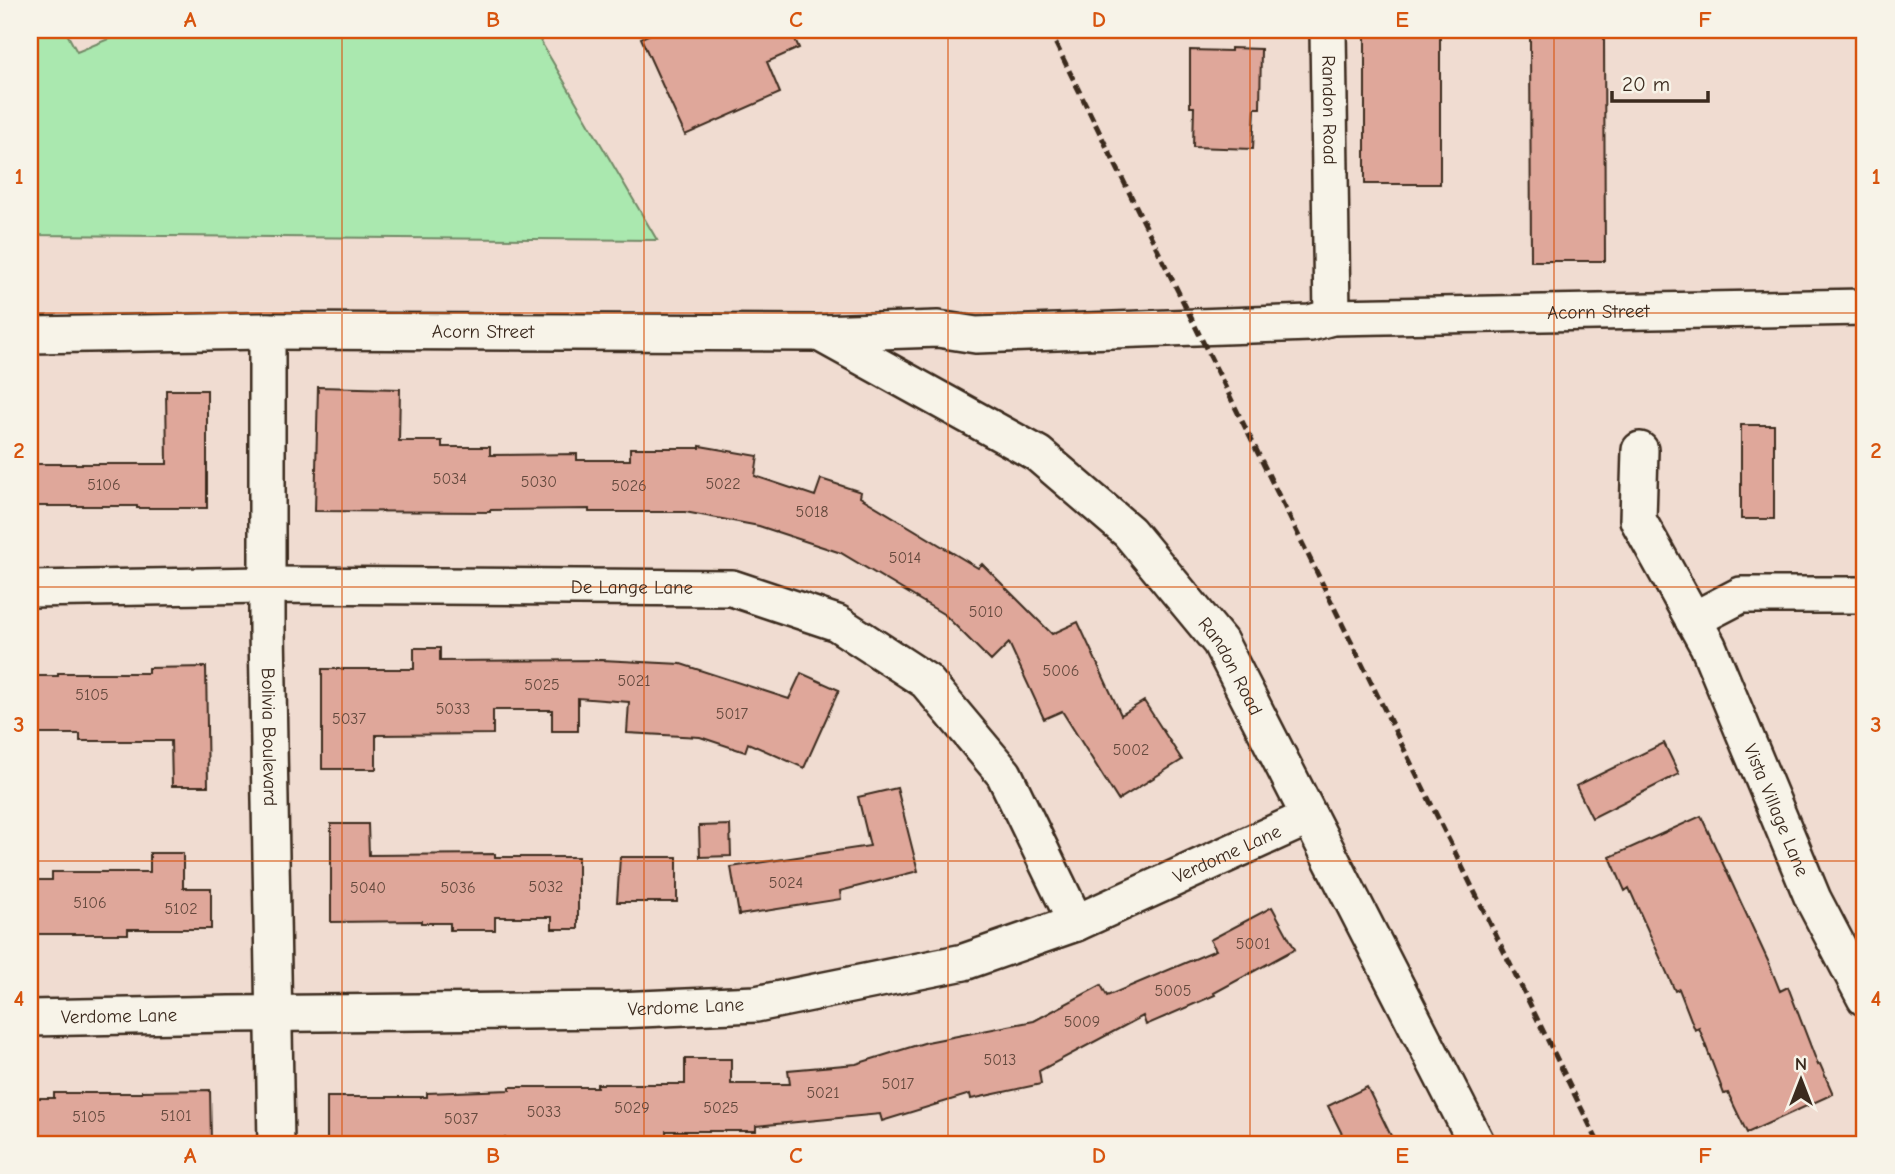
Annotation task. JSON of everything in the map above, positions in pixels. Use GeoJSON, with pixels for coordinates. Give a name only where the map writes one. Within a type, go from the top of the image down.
{"type":"FeatureCollection","features":[{"type":"Feature","properties":{"kind":"street","name":"Randon Road"},"geometry":{"type":"LineString","coordinates":[[1328,30],[1332,317]]}},
{"type":"Feature","properties":{"kind":"street","name":"Acorn Street"},"geometry":{"type":"LineString","coordinates":[[30,335],[267,331],[819,333],[938,328],[976,335],[1310,323],[1332,317],[1865,307]]}},
{"type":"Feature","properties":{"kind":"street","name":"Bolivia Boulevard"},"geometry":{"type":"LineString","coordinates":[[267,331],[267,584],[276,1144]]}},
{"type":"Feature","properties":{"kind":"street","name":"Randon Road"},"geometry":{"type":"LineString","coordinates":[[819,333],[1038,454],[1129,532],[1220,642],[1477,1144]]}},
{"type":"Feature","properties":{"kind":"street","name":"Vista Village Lane"},"geometry":{"type":"LineString","coordinates":[[1640,450],[1638,520],[1708,646],[1813,899],[1865,998]]}},
{"type":"Feature","properties":{"kind":"street","name":"De Lange Lane"},"geometry":{"type":"LineString","coordinates":[[30,589],[267,584],[732,588],[837,623],[926,681],[1004,774],[1076,923]]}},
{"type":"Feature","properties":{"kind":"street"},"geometry":{"type":"LineString","coordinates":[[1693,620],[1741,595],[1865,595]]}},
{"type":"Feature","properties":{"kind":"street","name":"Verdome Lane"},"geometry":{"type":"LineString","coordinates":[[30,1018],[617,1010],[755,1004],[964,962],[1076,923],[1309,817]]}},
{"type":"Feature","properties":{"kind":"green space"},"geometry":{"type":"Polygon","coordinates":[[[30,30],[65,30],[77,52],[130,30],[534,30],[657,240],[30,235],[30,30]]]}},
{"type":"Feature","properties":{"kind":"building"},"geometry":{"type":"Polygon","coordinates":[[[660,30],[791,30],[799,48],[767,62],[780,93],[685,135],[641,38],[660,30]]]}},
{"type":"Feature","properties":{"kind":"building"},"geometry":{"type":"Polygon","coordinates":[[[1440,30],[1440,184],[1365,184],[1365,31],[1440,30]]]}},
{"type":"Feature","properties":{"kind":"building"},"geometry":{"type":"Polygon","coordinates":[[[1530,35],[1604,35],[1605,261],[1531,261],[1530,35]]]}},
{"type":"Feature","properties":{"kind":"building"},"geometry":{"type":"Polygon","coordinates":[[[1231,48],[1261,49],[1260,108],[1255,108],[1253,149],[1193,147],[1194,107],[1190,107],[1190,50],[1231,51],[1231,48]]]}},
{"type":"Feature","properties":{"kind":"building"},"geometry":{"type":"Polygon","coordinates":[[[318,387],[400,389],[399,441],[442,441],[442,447],[490,447],[490,455],[577,454],[577,460],[630,460],[630,448],[700,446],[758,456],[755,476],[815,496],[821,479],[861,492],[860,497],[978,568],[982,564],[1052,634],[1078,622],[1121,715],[1144,701],[1182,760],[1118,800],[1062,711],[1044,719],[1009,643],[991,661],[945,615],[841,553],[759,526],[685,512],[589,512],[589,509],[490,512],[315,511],[318,387]]]}},
{"type":"Feature","properties":{"kind":"building"},"geometry":{"type":"Polygon","coordinates":[[[166,390],[207,390],[207,508],[30,506],[30,464],[167,464],[166,390]]]}},
{"type":"Feature","properties":{"kind":"building"},"geometry":{"type":"Polygon","coordinates":[[[1741,425],[1774,425],[1774,519],[1741,519],[1741,425]]]}},
{"type":"Feature","properties":{"kind":"building"},"geometry":{"type":"Polygon","coordinates":[[[414,648],[440,648],[440,661],[602,660],[681,664],[789,699],[801,673],[839,690],[804,768],[748,743],[745,752],[700,737],[627,733],[629,702],[578,698],[578,731],[552,731],[552,710],[493,710],[493,734],[376,735],[376,769],[322,769],[322,669],[414,669],[414,648]]]}},
{"type":"Feature","properties":{"kind":"building"},"geometry":{"type":"Polygon","coordinates":[[[206,667],[208,786],[172,786],[171,741],[80,741],[80,734],[30,734],[30,676],[58,676],[58,673],[148,673],[148,668],[206,667]]]}},
{"type":"Feature","properties":{"kind":"building"},"geometry":{"type":"Polygon","coordinates":[[[1664,743],[1679,774],[1592,818],[1576,786],[1664,743]]]}},
{"type":"Feature","properties":{"kind":"building"},"geometry":{"type":"Polygon","coordinates":[[[897,788],[918,871],[840,891],[841,899],[739,915],[731,867],[870,846],[858,797],[897,788]]]}},
{"type":"Feature","properties":{"kind":"building"},"geometry":{"type":"Polygon","coordinates":[[[1701,816],[1780,991],[1788,987],[1818,1065],[1820,1064],[1833,1094],[1747,1133],[1728,1093],[1724,1094],[1699,1028],[1695,1030],[1679,989],[1675,991],[1629,888],[1625,891],[1610,857],[1701,816]]]}},
{"type":"Feature","properties":{"kind":"building"},"geometry":{"type":"Polygon","coordinates":[[[331,824],[368,824],[369,855],[495,854],[495,857],[578,857],[578,929],[552,929],[552,917],[495,917],[495,930],[450,930],[450,923],[421,921],[331,922],[331,824]]]}},
{"type":"Feature","properties":{"kind":"building"},"geometry":{"type":"Polygon","coordinates":[[[730,825],[731,856],[700,857],[699,826],[730,825]]]}},
{"type":"Feature","properties":{"kind":"building"},"geometry":{"type":"Polygon","coordinates":[[[150,853],[183,853],[183,888],[211,888],[211,929],[128,929],[128,934],[30,934],[30,880],[52,880],[52,872],[150,872],[150,853]]]}},
{"type":"Feature","properties":{"kind":"building"},"geometry":{"type":"Polygon","coordinates":[[[620,857],[677,857],[677,902],[617,902],[620,857]]]}},
{"type":"Feature","properties":{"kind":"building"},"geometry":{"type":"Polygon","coordinates":[[[1272,907],[1295,949],[1214,993],[1215,995],[1146,1025],[1143,1016],[1039,1071],[1041,1084],[971,1099],[970,1094],[882,1121],[880,1114],[756,1126],[756,1131],[666,1131],[666,1144],[626,1144],[626,1138],[494,1138],[495,1144],[327,1144],[327,1097],[427,1097],[427,1093],[510,1090],[510,1087],[685,1084],[685,1059],[731,1059],[731,1084],[790,1084],[788,1070],[856,1064],[927,1042],[1034,1021],[1101,985],[1107,996],[1216,950],[1210,940],[1272,907]]]}},
{"type":"Feature","properties":{"kind":"building"},"geometry":{"type":"Polygon","coordinates":[[[1367,1087],[1395,1144],[1347,1144],[1328,1106],[1367,1087]]]}},
{"type":"Feature","properties":{"kind":"building"},"geometry":{"type":"Polygon","coordinates":[[[210,1090],[209,1144],[30,1144],[30,1098],[54,1098],[54,1093],[210,1090]]]}},
{"type":"Feature","properties":{"kind":"railway"},"geometry":{"type":"LineString","coordinates":[[1049,30],[1599,1144]]}}]}
